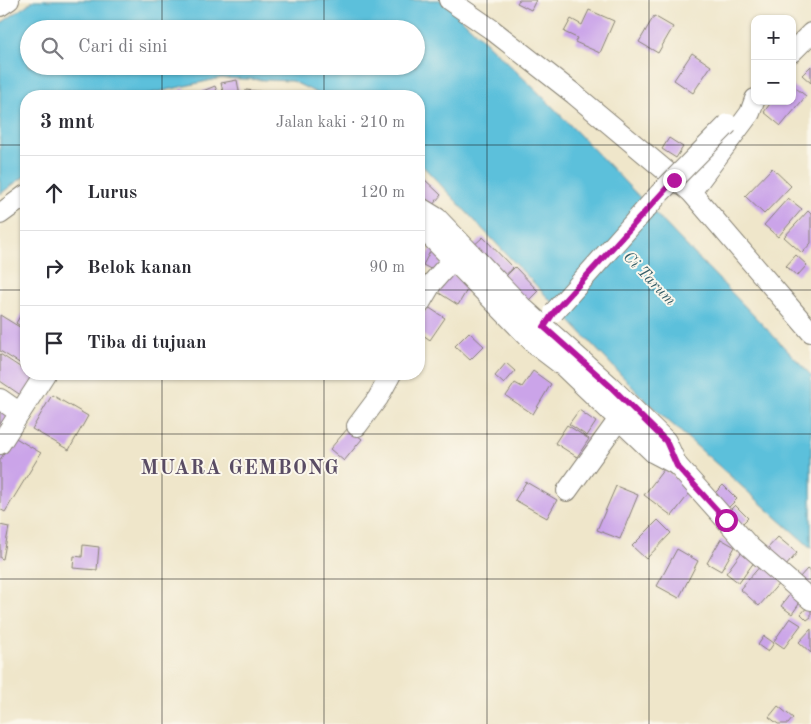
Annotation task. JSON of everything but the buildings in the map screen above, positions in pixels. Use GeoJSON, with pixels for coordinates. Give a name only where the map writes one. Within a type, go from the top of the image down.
{"type":"FeatureCollection","features":[{"type":"Feature","properties":{"kind":"street"},"geometry":{"type":"LineString","coordinates":[[0,6],[9,0]]}},
{"type":"Feature","properties":{"kind":"street"},"geometry":{"type":"LineString","coordinates":[[449,0],[491,29],[574,94],[691,192],[811,332]]}},
{"type":"Feature","properties":{"kind":"street"},"geometry":{"type":"LineString","coordinates":[[796,48],[811,33]]}},
{"type":"Feature","properties":{"kind":"street"},"geometry":{"type":"LineString","coordinates":[[544,327],[554,312],[660,193],[751,103]]}},
{"type":"Feature","properties":{"kind":"street"},"geometry":{"type":"LineString","coordinates":[[691,192],[750,113],[753,105]]}},
{"type":"Feature","properties":{"kind":"street"},"geometry":{"type":"LineString","coordinates":[[0,214],[20,199]]}},
{"type":"Feature","properties":{"kind":"street"},"geometry":{"type":"LineString","coordinates":[[677,466],[654,453],[562,365],[537,346],[425,231],[428,219],[515,301],[610,386],[666,441],[677,466],[750,547],[811,600]]}},
{"type":"Feature","properties":{"kind":"street"},"geometry":{"type":"LineString","coordinates":[[425,295],[432,283],[453,259]]}},
{"type":"Feature","properties":{"kind":"street"},"geometry":{"type":"LineString","coordinates":[[0,444],[41,380]]}},
{"type":"Feature","properties":{"kind":"street"},"geometry":{"type":"LineString","coordinates":[[357,426],[378,398],[388,380]]}},
{"type":"Feature","properties":{"kind":"street"},"geometry":{"type":"LineString","coordinates":[[0,399],[20,413]]}},
{"type":"Feature","properties":{"kind":"street"},"geometry":{"type":"LineString","coordinates":[[567,491],[619,419]]}},
{"type":"Feature","properties":{"kind":"water","name":"Ci Tarum"},"geometry":{"type":"Polygon","coordinates":[[[34,0],[442,0],[545,99],[811,375],[811,548],[645,400],[425,168],[425,90],[311,90],[292,81],[221,78],[167,90],[20,90],[20,179],[0,194],[0,24],[34,0]]]}},
{"type":"Feature","properties":{"kind":"district","name":"MUARA GEMBONG"},"geometry":{"type":"Point","coordinates":[240,469]}},
{"type":"Feature","properties":{"kind":"route"},"geometry":{"type":"LineString","coordinates":[[674,180],[660,193],[554,312],[544,327],[610,386],[666,441],[677,466],[726,520]]}}]}
